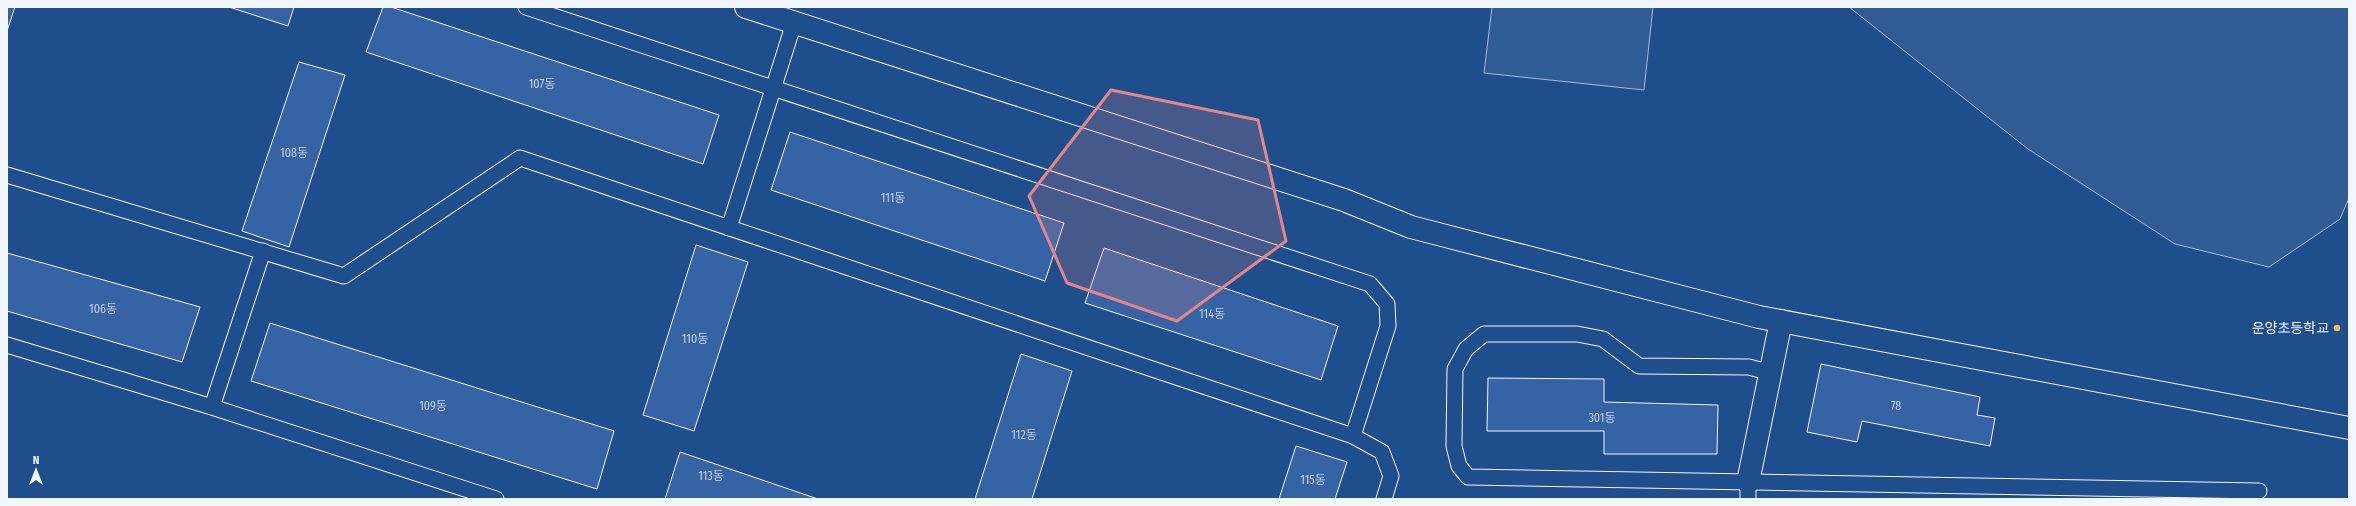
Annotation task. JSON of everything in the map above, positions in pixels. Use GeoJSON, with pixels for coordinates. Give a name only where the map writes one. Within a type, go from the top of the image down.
{"type":"FeatureCollection","features":[{"type":"Feature","properties":{"kind":"street"},"geometry":{"type":"LineString","coordinates":[[746,7],[1344,200],[1411,226],[1759,317],[2349,428]]}},
{"type":"Feature","properties":{"kind":"street"},"geometry":{"type":"LineString","coordinates":[[1748,490],[1781,321]]}},
{"type":"Feature","properties":{"kind":"lane"},"geometry":{"type":"LineString","coordinates":[[526,7],[1370,284],[1386,304],[1388,326],[1352,436]]}},
{"type":"Feature","properties":{"kind":"lane"},"geometry":{"type":"LineString","coordinates":[[729,228],[794,23]]}},
{"type":"Feature","properties":{"kind":"lane"},"geometry":{"type":"LineString","coordinates":[[7,175],[344,276],[520,158],[1352,436],[1382,452],[1391,476],[1384,499]]}},
{"type":"Feature","properties":{"kind":"lane"},"geometry":{"type":"LineString","coordinates":[[212,407],[263,252]]}},
{"type":"Feature","properties":{"kind":"lane"},"geometry":{"type":"LineString","coordinates":[[1771,373],[1749,367],[1639,366],[1603,339],[1577,334],[1484,334],[1466,349],[1455,369],[1454,446],[1459,466],[1468,477],[1748,490],[2259,491]]}},
{"type":"Feature","properties":{"kind":"lane"},"geometry":{"type":"LineString","coordinates":[[7,345],[212,407],[496,499]]}},
{"type":"Feature","properties":{"kind":"highlighted area"},"geometry":{"type":"Polygon","coordinates":[[[1111,90],[1258,120],[1286,241],[1177,321],[1067,283],[1029,196],[1111,90]]]}},
{"type":"Feature","properties":{"kind":"shaded area"},"geometry":{"type":"Polygon","coordinates":[[[1492,7],[1653,7],[1644,90],[1484,73],[1492,7]]]}},
{"type":"Feature","properties":{"kind":"shaded area"},"geometry":{"type":"Polygon","coordinates":[[[1849,7],[2349,7],[2349,198],[2340,219],[2269,267],[2175,244],[2028,149],[1849,7]]]}},
{"type":"Feature","properties":{"kind":"building"},"geometry":{"type":"Polygon","coordinates":[[[7,7],[15,7],[7,31],[7,7]]]}},
{"type":"Feature","properties":{"kind":"building"},"geometry":{"type":"Polygon","coordinates":[[[229,7],[294,7],[288,26],[229,7]]]}},
{"type":"Feature","properties":{"kind":"building"},"geometry":{"type":"Polygon","coordinates":[[[383,7],[391,7],[719,115],[703,164],[366,52],[383,7]]]}},
{"type":"Feature","properties":{"kind":"building"},"geometry":{"type":"Polygon","coordinates":[[[299,62],[345,75],[289,247],[242,231],[299,62]]]}},
{"type":"Feature","properties":{"kind":"building"},"geometry":{"type":"Polygon","coordinates":[[[790,132],[1064,223],[1045,281],[771,190],[790,132]]]}},
{"type":"Feature","properties":{"kind":"building"},"geometry":{"type":"Polygon","coordinates":[[[696,245],[748,262],[694,431],[643,415],[696,245]]]}},
{"type":"Feature","properties":{"kind":"building"},"geometry":{"type":"Polygon","coordinates":[[[1104,248],[1338,326],[1321,380],[1085,303],[1104,248]]]}},
{"type":"Feature","properties":{"kind":"building"},"geometry":{"type":"Polygon","coordinates":[[[7,253],[200,307],[182,362],[7,311],[7,253]]]}},
{"type":"Feature","properties":{"kind":"building"},"geometry":{"type":"Polygon","coordinates":[[[270,323],[614,431],[597,489],[251,381],[270,323]]]}},
{"type":"Feature","properties":{"kind":"building"},"geometry":{"type":"Polygon","coordinates":[[[1021,354],[1072,371],[1032,499],[975,499],[1021,354]]]}},
{"type":"Feature","properties":{"kind":"building"},"geometry":{"type":"Polygon","coordinates":[[[1821,364],[1980,397],[1977,415],[1995,418],[1990,446],[1862,421],[1857,442],[1807,432],[1821,364]]]}},
{"type":"Feature","properties":{"kind":"building"},"geometry":{"type":"Polygon","coordinates":[[[1488,378],[1604,379],[1604,402],[1718,405],[1717,454],[1604,454],[1604,431],[1487,431],[1488,378]]]}},
{"type":"Feature","properties":{"kind":"building"},"geometry":{"type":"Polygon","coordinates":[[[1296,446],[1347,462],[1335,499],[1279,499],[1296,446]]]}},
{"type":"Feature","properties":{"kind":"building"},"geometry":{"type":"Polygon","coordinates":[[[680,452],[818,499],[665,499],[680,452]]]}},
{"type":"Feature","properties":{"kind":"place","name":"운양초등학교"},"geometry":{"type":"Point","coordinates":[2337,328]}}]}
